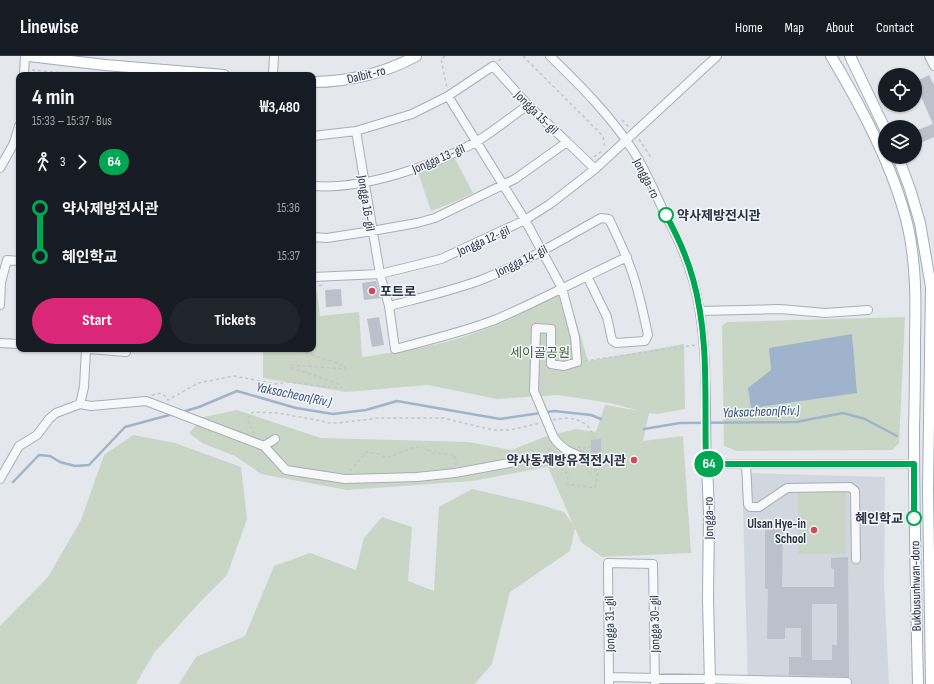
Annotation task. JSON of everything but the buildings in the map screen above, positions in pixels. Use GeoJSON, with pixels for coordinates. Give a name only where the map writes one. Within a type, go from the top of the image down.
{"type":"FeatureCollection","features":[{"type":"Feature","properties":{"kind":"main road"},"geometry":{"type":"LineString","coordinates":[[29,56],[106,65],[189,72]]}},
{"type":"Feature","properties":{"kind":"main road","name":"Dalbit-ro"},"geometry":{"type":"LineString","coordinates":[[316,82],[337,81],[364,76],[395,66],[416,56]]}},
{"type":"Feature","properties":{"kind":"main road","name":"Bukbusunhwan-doro"},"geometry":{"type":"LineString","coordinates":[[831,56],[861,109],[898,193],[908,227],[914,263],[916,289],[914,577],[918,684]]}},
{"type":"Feature","properties":{"kind":"main road"},"geometry":{"type":"LineString","coordinates":[[849,56],[881,120]]}},
{"type":"Feature","properties":{"kind":"main road","name":"Bukbusunhwan-doro"},"geometry":{"type":"LineString","coordinates":[[901,164],[910,188],[920,222],[928,261],[933,300],[931,684]]}},
{"type":"Feature","properties":{"kind":"main road","name":"Jongga-ro"},"geometry":{"type":"LineString","coordinates":[[706,464],[709,514],[708,598],[710,682]]}},
{"type":"Feature","properties":{"kind":"main road"},"geometry":{"type":"LineString","coordinates":[[914,464],[931,466]]}},
{"type":"Feature","properties":{"kind":"street"},"geometry":{"type":"LineString","coordinates":[[24,72],[25,56]]}},
{"type":"Feature","properties":{"kind":"street"},"geometry":{"type":"LineString","coordinates":[[273,72],[274,56]]}},
{"type":"Feature","properties":{"kind":"street","name":"Jongga-ro"},"geometry":{"type":"LineString","coordinates":[[550,56],[613,122],[634,152],[675,231],[693,278],[700,311],[704,343],[706,464]]}},
{"type":"Feature","properties":{"kind":"street"},"geometry":{"type":"LineString","coordinates":[[626,141],[717,56]]}},
{"type":"Feature","properties":{"kind":"street"},"geometry":{"type":"LineString","coordinates":[[929,56],[934,66]]}},
{"type":"Feature","properties":{"kind":"street","name":"Jongga 15-gil"},"geometry":{"type":"LineString","coordinates":[[316,135],[356,131],[412,114],[448,96],[493,66],[528,105],[567,142],[504,186],[435,218],[417,223],[372,231],[327,238],[316,237]]}},
{"type":"Feature","properties":{"kind":"street"},"geometry":{"type":"LineString","coordinates":[[448,96],[525,220],[562,288],[575,337],[577,362],[564,366],[551,364],[551,329],[536,328],[534,391],[555,440],[568,451],[591,458]]}},
{"type":"Feature","properties":{"kind":"street","name":"Jongga 13-gil"},"geometry":{"type":"LineString","coordinates":[[316,186],[364,183],[427,166],[476,141],[528,105]]}},
{"type":"Feature","properties":{"kind":"street","name":"Jongga 16-gil"},"geometry":{"type":"LineString","coordinates":[[356,131],[380,274]]}},
{"type":"Feature","properties":{"kind":"street"},"geometry":{"type":"LineString","coordinates":[[0,168],[14,143],[16,136]]}},
{"type":"Feature","properties":{"kind":"street","name":"Jongga 12-gil"},"geometry":{"type":"LineString","coordinates":[[316,277],[380,274],[441,258],[525,220],[550,204],[595,169],[626,141]]}},
{"type":"Feature","properties":{"kind":"street"},"geometry":{"type":"LineString","coordinates":[[567,142],[595,169]]}},
{"type":"Feature","properties":{"kind":"street","name":"Jongga 14-gil"},"geometry":{"type":"LineString","coordinates":[[389,306],[444,292],[480,280],[542,251],[600,218],[609,219],[627,257],[641,302],[648,335],[645,341],[616,342],[612,340],[607,317],[586,276]]}},
{"type":"Feature","properties":{"kind":"street"},"geometry":{"type":"LineString","coordinates":[[380,274],[389,306],[395,349],[450,335],[497,318],[627,257]]}},
{"type":"Feature","properties":{"kind":"street"},"geometry":{"type":"LineString","coordinates":[[0,305],[2,282],[7,260],[16,261]]}},
{"type":"Feature","properties":{"kind":"street"},"geometry":{"type":"LineString","coordinates":[[700,311],[780,309],[825,313],[868,310]]}},
{"type":"Feature","properties":{"kind":"street"},"geometry":{"type":"LineString","coordinates":[[0,343],[16,344]]}},
{"type":"Feature","properties":{"kind":"street"},"geometry":{"type":"LineString","coordinates":[[80,404],[84,387],[86,352]]}},
{"type":"Feature","properties":{"kind":"street"},"geometry":{"type":"LineString","coordinates":[[0,479],[19,446],[37,435],[49,419],[56,413],[80,404],[90,406],[152,402],[264,446],[286,470],[345,479],[417,477],[455,473],[515,462]]}},
{"type":"Feature","properties":{"kind":"street"},"geometry":{"type":"LineString","coordinates":[[264,446],[275,439]]}},
{"type":"Feature","properties":{"kind":"street"},"geometry":{"type":"LineString","coordinates":[[706,464],[914,464]]}},
{"type":"Feature","properties":{"kind":"street"},"geometry":{"type":"LineString","coordinates":[[746,464],[748,504],[750,507],[759,507],[787,488],[850,487],[855,491],[856,559]]}},
{"type":"Feature","properties":{"kind":"street","name":"Jongga 30-gil"},"geometry":{"type":"LineString","coordinates":[[608,563],[653,564],[655,681]]}},
{"type":"Feature","properties":{"kind":"street","name":"Jongga 31-gil"},"geometry":{"type":"LineString","coordinates":[[608,563],[609,681]]}},
{"type":"Feature","properties":{"kind":"street"},"geometry":{"type":"LineString","coordinates":[[609,681],[847,682]]}},
{"type":"Feature","properties":{"kind":"path"},"geometry":{"type":"LineString","coordinates":[[445,56],[441,59],[448,96]]}},
{"type":"Feature","properties":{"kind":"path"},"geometry":{"type":"LineString","coordinates":[[523,56],[603,136],[606,147],[588,163]]}},
{"type":"Feature","properties":{"kind":"path"},"geometry":{"type":"LineString","coordinates":[[622,120],[634,132],[652,159]]}},
{"type":"Feature","properties":{"kind":"path"},"geometry":{"type":"LineString","coordinates":[[577,362],[704,343]]}},
{"type":"Feature","properties":{"kind":"path"},"geometry":{"type":"LineString","coordinates":[[152,402],[145,398],[156,393],[162,393],[168,400],[198,384],[234,376],[276,384],[287,382],[341,388],[341,385],[290,367],[291,365],[345,369],[345,366],[304,352]]}},
{"type":"Feature","properties":{"kind":"path"},"geometry":{"type":"LineString","coordinates":[[264,446],[247,419],[253,412],[278,413],[322,420],[327,423],[379,418],[443,418],[493,430],[510,430],[541,423]]}},
{"type":"Feature","properties":{"kind":"path"},"geometry":{"type":"LineString","coordinates":[[548,421],[562,418],[578,420],[588,426],[594,435],[595,444],[587,448],[574,446]]}},
{"type":"Feature","properties":{"kind":"path"},"geometry":{"type":"LineString","coordinates":[[546,458],[549,448],[555,440]]}},
{"type":"Feature","properties":{"kind":"path"},"geometry":{"type":"LineString","coordinates":[[345,479],[357,460],[366,452],[387,458],[414,447],[425,448],[433,453],[455,455],[455,473]]}},
{"type":"Feature","properties":{"kind":"path"},"geometry":{"type":"LineString","coordinates":[[515,462],[546,458],[552,460],[568,474],[567,484],[595,488],[598,472],[596,470],[590,472],[587,471]]}},
{"type":"Feature","properties":{"kind":"shaded area","name":"Ulsan Hye-in School"},"geometry":{"type":"Polygon","coordinates":[[[742,473],[885,477],[884,583],[889,684],[748,684],[742,473]]]}},
{"type":"Feature","properties":{"kind":"green space"},"geometry":{"type":"Polygon","coordinates":[[[454,157],[473,193],[431,211],[418,172],[454,157]]]}},
{"type":"Feature","properties":{"kind":"green space","name":"세이골공원"},"geometry":{"type":"Polygon","coordinates":[[[567,290],[588,361],[684,344],[685,409],[657,414],[649,413],[643,441],[683,436],[691,553],[602,557],[581,542],[575,528],[570,551],[510,592],[492,664],[475,684],[179,684],[196,657],[245,636],[274,566],[310,553],[356,570],[364,538],[382,517],[412,527],[408,581],[434,591],[439,507],[472,489],[541,505],[564,512],[573,524],[548,467],[472,481],[347,490],[261,474],[235,456],[202,443],[189,433],[204,417],[237,410],[321,438],[468,442],[512,450],[544,437],[576,429],[596,432],[605,405],[640,411],[610,403],[558,395],[497,399],[428,385],[346,392],[263,378],[263,352],[316,352],[316,291],[320,316],[359,312],[362,356],[364,357],[420,348],[461,338],[487,329],[533,308],[567,290]]]}},
{"type":"Feature","properties":{"kind":"green space"},"geometry":{"type":"Polygon","coordinates":[[[905,317],[899,443],[892,450],[737,451],[724,446],[722,326],[727,322],[905,317]]]}},
{"type":"Feature","properties":{"kind":"green space"},"geometry":{"type":"Polygon","coordinates":[[[133,435],[175,443],[241,467],[247,519],[227,575],[201,601],[154,653],[136,684],[0,684],[0,626],[48,577],[81,520],[104,455],[133,435]]]}},
{"type":"Feature","properties":{"kind":"green space"},"geometry":{"type":"Polygon","coordinates":[[[798,490],[846,490],[846,554],[798,554],[798,490]]]}},
{"type":"Feature","properties":{"kind":"water"},"geometry":{"type":"Polygon","coordinates":[[[852,334],[857,393],[751,408],[748,388],[771,370],[769,348],[852,334]]]}},
{"type":"Feature","properties":{"kind":"waterway","name":"Yaksacheon(Riv.)"},"geometry":{"type":"LineString","coordinates":[[182,412],[199,407],[237,391],[296,408],[333,414],[366,410],[397,401],[500,419],[554,411],[591,415],[601,419]]}},
{"type":"Feature","properties":{"kind":"waterway","name":"Yaksacheon(Riv.)"},"geometry":{"type":"LineString","coordinates":[[644,429],[680,423],[796,422],[843,413],[865,419],[897,436]]}},
{"type":"Feature","properties":{"kind":"waterway","name":"Yaksacheon(Riv.)"},"geometry":{"type":"LineString","coordinates":[[13,482],[39,455],[50,456],[60,462],[75,466],[89,465],[125,427],[173,414]]}},
{"type":"Feature","properties":{"kind":"bus line","name":"64"},"geometry":{"type":"LineString","coordinates":[[666,215],[675,231],[693,278],[699,306],[705,355],[706,464],[914,464],[914,518]]}},
{"type":"Feature","properties":{"kind":"place","name":"약사제방전시관"},"geometry":{"type":"Point","coordinates":[666,215]}},
{"type":"Feature","properties":{"kind":"place","name":"포트로"},"geometry":{"type":"Point","coordinates":[372,291]}},
{"type":"Feature","properties":{"kind":"place","name":"약사동제방유적전시관"},"geometry":{"type":"Point","coordinates":[634,460]}},
{"type":"Feature","properties":{"kind":"place","name":"혜인학교"},"geometry":{"type":"Point","coordinates":[914,518]}},
{"type":"Feature","properties":{"kind":"place","name":"Ulsan Hye-in School"},"geometry":{"type":"Point","coordinates":[814,530]}}]}
